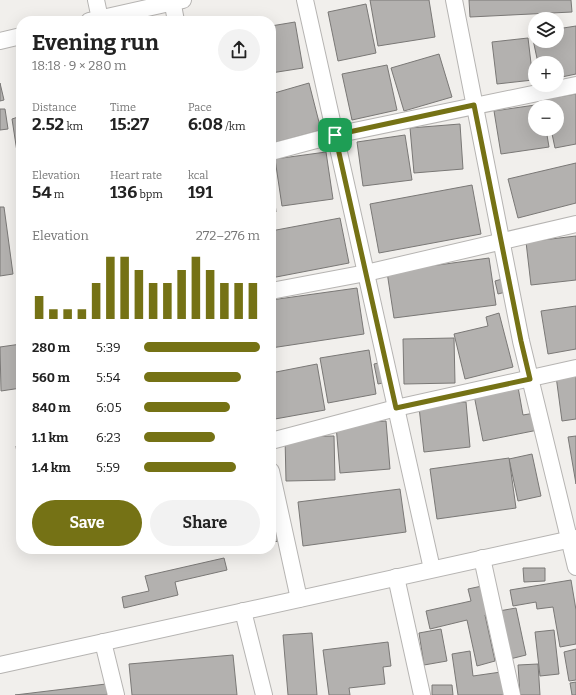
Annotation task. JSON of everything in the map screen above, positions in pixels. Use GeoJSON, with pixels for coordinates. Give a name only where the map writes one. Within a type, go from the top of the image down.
{"type":"FeatureCollection","features":[{"type":"Feature","properties":{"kind":"street"},"geometry":{"type":"LineString","coordinates":[[95,16],[96,0]]}},
{"type":"Feature","properties":{"kind":"street"},"geometry":{"type":"LineString","coordinates":[[305,0],[432,569]]}},
{"type":"Feature","properties":{"kind":"street"},"geometry":{"type":"LineString","coordinates":[[454,0],[530,379],[573,538],[576,567]]}},
{"type":"Feature","properties":{"kind":"street"},"geometry":{"type":"LineString","coordinates":[[112,16],[176,1],[176,16]]}},
{"type":"Feature","properties":{"kind":"street"},"geometry":{"type":"LineString","coordinates":[[0,41],[16,37]]}},
{"type":"Feature","properties":{"kind":"street"},"geometry":{"type":"LineString","coordinates":[[276,151],[335,135],[576,85]]}},
{"type":"Feature","properties":{"kind":"street"},"geometry":{"type":"LineString","coordinates":[[276,290],[366,273],[501,240],[576,224]]}},
{"type":"Feature","properties":{"kind":"street"},"geometry":{"type":"LineString","coordinates":[[276,440],[396,408],[576,368]]}},
{"type":"Feature","properties":{"kind":"street"},"geometry":{"type":"LineString","coordinates":[[276,494],[299,599]]}},
{"type":"Feature","properties":{"kind":"street"},"geometry":{"type":"LineString","coordinates":[[0,665],[573,538]]}},
{"type":"Feature","properties":{"kind":"street"},"geometry":{"type":"LineString","coordinates":[[482,558],[512,695]]}},
{"type":"Feature","properties":{"kind":"street"},"geometry":{"type":"LineString","coordinates":[[396,577],[422,695]]}},
{"type":"Feature","properties":{"kind":"street"},"geometry":{"type":"LineString","coordinates":[[243,611],[264,695]]}},
{"type":"Feature","properties":{"kind":"street"},"geometry":{"type":"LineString","coordinates":[[103,642],[116,695]]}},
{"type":"Feature","properties":{"kind":"building"},"geometry":{"type":"Polygon","coordinates":[[[370,0],[429,0],[435,37],[378,46],[370,0]]]}},
{"type":"Feature","properties":{"kind":"building"},"geometry":{"type":"Polygon","coordinates":[[[469,0],[571,0],[572,12],[528,12],[528,14],[470,17],[469,0]]]}},
{"type":"Feature","properties":{"kind":"building"},"geometry":{"type":"Polygon","coordinates":[[[366,4],[376,53],[338,61],[328,12],[366,4]]]}},
{"type":"Feature","properties":{"kind":"building"},"geometry":{"type":"Polygon","coordinates":[[[295,22],[303,68],[276,72],[276,25],[295,22]]]}},
{"type":"Feature","properties":{"kind":"building"},"geometry":{"type":"Polygon","coordinates":[[[576,26],[576,74],[564,77],[564,56],[536,56],[535,48],[564,48],[564,28],[576,26]]]}},
{"type":"Feature","properties":{"kind":"building"},"geometry":{"type":"Polygon","coordinates":[[[528,38],[530,56],[528,56],[528,81],[497,84],[492,42],[528,38]]]}},
{"type":"Feature","properties":{"kind":"building"},"geometry":{"type":"Polygon","coordinates":[[[439,54],[452,97],[404,111],[391,68],[439,54]]]}},
{"type":"Feature","properties":{"kind":"building"},"geometry":{"type":"Polygon","coordinates":[[[387,65],[397,110],[352,120],[342,74],[387,65]]]}},
{"type":"Feature","properties":{"kind":"building"},"geometry":{"type":"Polygon","coordinates":[[[0,83],[4,100],[0,101],[0,83]]]}},
{"type":"Feature","properties":{"kind":"building"},"geometry":{"type":"Polygon","coordinates":[[[309,83],[321,130],[276,142],[276,93],[309,83]]]}},
{"type":"Feature","properties":{"kind":"building"},"geometry":{"type":"Polygon","coordinates":[[[576,94],[576,144],[555,148],[552,136],[564,136],[564,100],[546,99],[576,94]]]}},
{"type":"Feature","properties":{"kind":"building"},"geometry":{"type":"Polygon","coordinates":[[[528,106],[528,136],[547,136],[549,147],[501,154],[494,111],[528,106]]]}},
{"type":"Feature","properties":{"kind":"building"},"geometry":{"type":"Polygon","coordinates":[[[0,109],[5,109],[8,129],[0,130],[0,109]]]}},
{"type":"Feature","properties":{"kind":"building"},"geometry":{"type":"Polygon","coordinates":[[[16,118],[16,145],[12,119],[16,118]]]}},
{"type":"Feature","properties":{"kind":"building"},"geometry":{"type":"Polygon","coordinates":[[[460,124],[463,169],[414,173],[410,128],[460,124]]]}},
{"type":"Feature","properties":{"kind":"building"},"geometry":{"type":"Polygon","coordinates":[[[405,135],[412,180],[363,186],[357,142],[405,135]]]}},
{"type":"Feature","properties":{"kind":"building"},"geometry":{"type":"Polygon","coordinates":[[[326,152],[333,199],[282,206],[276,159],[326,152]]]}},
{"type":"Feature","properties":{"kind":"building"},"geometry":{"type":"Polygon","coordinates":[[[576,163],[576,203],[518,218],[508,179],[576,163]]]}},
{"type":"Feature","properties":{"kind":"building"},"geometry":{"type":"Polygon","coordinates":[[[472,185],[481,234],[379,253],[370,204],[472,185]]]}},
{"type":"Feature","properties":{"kind":"building"},"geometry":{"type":"Polygon","coordinates":[[[0,207],[4,207],[13,274],[0,276],[0,207]]]}},
{"type":"Feature","properties":{"kind":"building"},"geometry":{"type":"Polygon","coordinates":[[[340,218],[349,263],[276,277],[276,230],[340,218]]]}},
{"type":"Feature","properties":{"kind":"building"},"geometry":{"type":"Polygon","coordinates":[[[576,236],[576,280],[531,285],[526,242],[576,236]]]}},
{"type":"Feature","properties":{"kind":"building"},"geometry":{"type":"Polygon","coordinates":[[[489,258],[496,305],[394,318],[387,272],[489,258]]]}},
{"type":"Feature","properties":{"kind":"building"},"geometry":{"type":"Polygon","coordinates":[[[509,277],[513,290],[498,294],[495,281],[509,277]]]}},
{"type":"Feature","properties":{"kind":"building"},"geometry":{"type":"Polygon","coordinates":[[[357,288],[364,334],[276,347],[276,299],[357,288]]]}},
{"type":"Feature","properties":{"kind":"building"},"geometry":{"type":"Polygon","coordinates":[[[576,306],[576,349],[548,354],[541,311],[576,306]]]}},
{"type":"Feature","properties":{"kind":"building"},"geometry":{"type":"Polygon","coordinates":[[[499,313],[513,367],[465,379],[454,334],[488,326],[486,317],[499,313]]]}},
{"type":"Feature","properties":{"kind":"building"},"geometry":{"type":"Polygon","coordinates":[[[454,338],[455,383],[404,384],[403,339],[454,338]]]}},
{"type":"Feature","properties":{"kind":"building"},"geometry":{"type":"Polygon","coordinates":[[[16,345],[16,389],[1,391],[0,347],[16,345]]]}},
{"type":"Feature","properties":{"kind":"building"},"geometry":{"type":"Polygon","coordinates":[[[369,350],[376,394],[328,403],[320,358],[369,350]]]}},
{"type":"Feature","properties":{"kind":"building"},"geometry":{"type":"Polygon","coordinates":[[[387,361],[392,381],[378,384],[374,364],[387,361]]]}},
{"type":"Feature","properties":{"kind":"building"},"geometry":{"type":"Polygon","coordinates":[[[317,364],[325,410],[276,419],[276,372],[317,364]]]}},
{"type":"Feature","properties":{"kind":"building"},"geometry":{"type":"Polygon","coordinates":[[[576,373],[576,419],[562,421],[556,376],[576,373]]]}},
{"type":"Feature","properties":{"kind":"building"},"geometry":{"type":"Polygon","coordinates":[[[518,387],[523,415],[535,413],[538,430],[483,441],[474,395],[518,387]]]}},
{"type":"Feature","properties":{"kind":"building"},"geometry":{"type":"Polygon","coordinates":[[[466,402],[470,447],[424,452],[419,407],[466,402]]]}},
{"type":"Feature","properties":{"kind":"building"},"geometry":{"type":"Polygon","coordinates":[[[386,421],[390,469],[340,473],[336,425],[386,421]]]}},
{"type":"Feature","properties":{"kind":"building"},"geometry":{"type":"Polygon","coordinates":[[[334,436],[335,480],[286,481],[285,437],[334,436]]]}},
{"type":"Feature","properties":{"kind":"building"},"geometry":{"type":"Polygon","coordinates":[[[576,436],[576,484],[568,437],[576,436]]]}},
{"type":"Feature","properties":{"kind":"building"},"geometry":{"type":"Polygon","coordinates":[[[532,454],[541,496],[518,501],[509,459],[532,454]]]}},
{"type":"Feature","properties":{"kind":"building"},"geometry":{"type":"Polygon","coordinates":[[[509,458],[516,508],[437,519],[430,469],[509,458]]]}},
{"type":"Feature","properties":{"kind":"building"},"geometry":{"type":"Polygon","coordinates":[[[400,489],[406,532],[303,546],[298,502],[400,489]]]}},
{"type":"Feature","properties":{"kind":"building"},"geometry":{"type":"Polygon","coordinates":[[[276,523],[281,541],[276,542],[276,523]]]}},
{"type":"Feature","properties":{"kind":"building"},"geometry":{"type":"Polygon","coordinates":[[[224,558],[227,570],[175,582],[178,595],[124,608],[122,597],[149,591],[145,576],[224,558]]]}},
{"type":"Feature","properties":{"kind":"building"},"geometry":{"type":"Polygon","coordinates":[[[523,568],[545,568],[545,581],[524,582],[523,568]]]}},
{"type":"Feature","properties":{"kind":"building"},"geometry":{"type":"Polygon","coordinates":[[[571,580],[576,610],[576,644],[560,647],[553,607],[537,609],[536,602],[513,606],[510,590],[571,580]]]}},
{"type":"Feature","properties":{"kind":"building"},"geometry":{"type":"Polygon","coordinates":[[[482,586],[488,614],[485,615],[495,661],[477,666],[467,620],[430,629],[426,611],[471,601],[468,589],[482,586]]]}},
{"type":"Feature","properties":{"kind":"building"},"geometry":{"type":"Polygon","coordinates":[[[516,608],[526,655],[510,659],[499,611],[516,608]]]}},
{"type":"Feature","properties":{"kind":"building"},"geometry":{"type":"Polygon","coordinates":[[[441,629],[447,661],[424,665],[419,633],[441,629]]]}},
{"type":"Feature","properties":{"kind":"building"},"geometry":{"type":"Polygon","coordinates":[[[554,630],[559,674],[540,676],[535,632],[554,630]]]}},
{"type":"Feature","properties":{"kind":"building"},"geometry":{"type":"Polygon","coordinates":[[[312,633],[317,695],[288,695],[283,635],[312,633]]]}},
{"type":"Feature","properties":{"kind":"building"},"geometry":{"type":"Polygon","coordinates":[[[388,642],[391,666],[383,667],[385,684],[349,688],[350,695],[329,695],[323,650],[388,642]]]}},
{"type":"Feature","properties":{"kind":"building"},"geometry":{"type":"Polygon","coordinates":[[[576,649],[576,680],[569,681],[564,652],[576,649]]]}},
{"type":"Feature","properties":{"kind":"building"},"geometry":{"type":"Polygon","coordinates":[[[470,651],[473,676],[501,672],[505,695],[458,695],[452,654],[470,651]]]}},
{"type":"Feature","properties":{"kind":"building"},"geometry":{"type":"Polygon","coordinates":[[[233,655],[237,695],[132,695],[129,664],[233,655]]]}},
{"type":"Feature","properties":{"kind":"building"},"geometry":{"type":"Polygon","coordinates":[[[538,664],[540,695],[520,695],[518,665],[538,664]]]}},
{"type":"Feature","properties":{"kind":"building"},"geometry":{"type":"Polygon","coordinates":[[[576,682],[576,695],[572,695],[570,683],[576,682]]]}},
{"type":"Feature","properties":{"kind":"building"},"geometry":{"type":"Polygon","coordinates":[[[106,684],[107,695],[15,695],[106,684]]]}},
{"type":"Feature","properties":{"kind":"building"},"geometry":{"type":"Polygon","coordinates":[[[432,685],[452,685],[453,695],[432,695],[432,685]]]}},
{"type":"Feature","properties":{"kind":"route"},"geometry":{"type":"LineString","coordinates":[[474,105],[521,341],[530,379],[396,408],[335,135],[474,105]]}}]}
